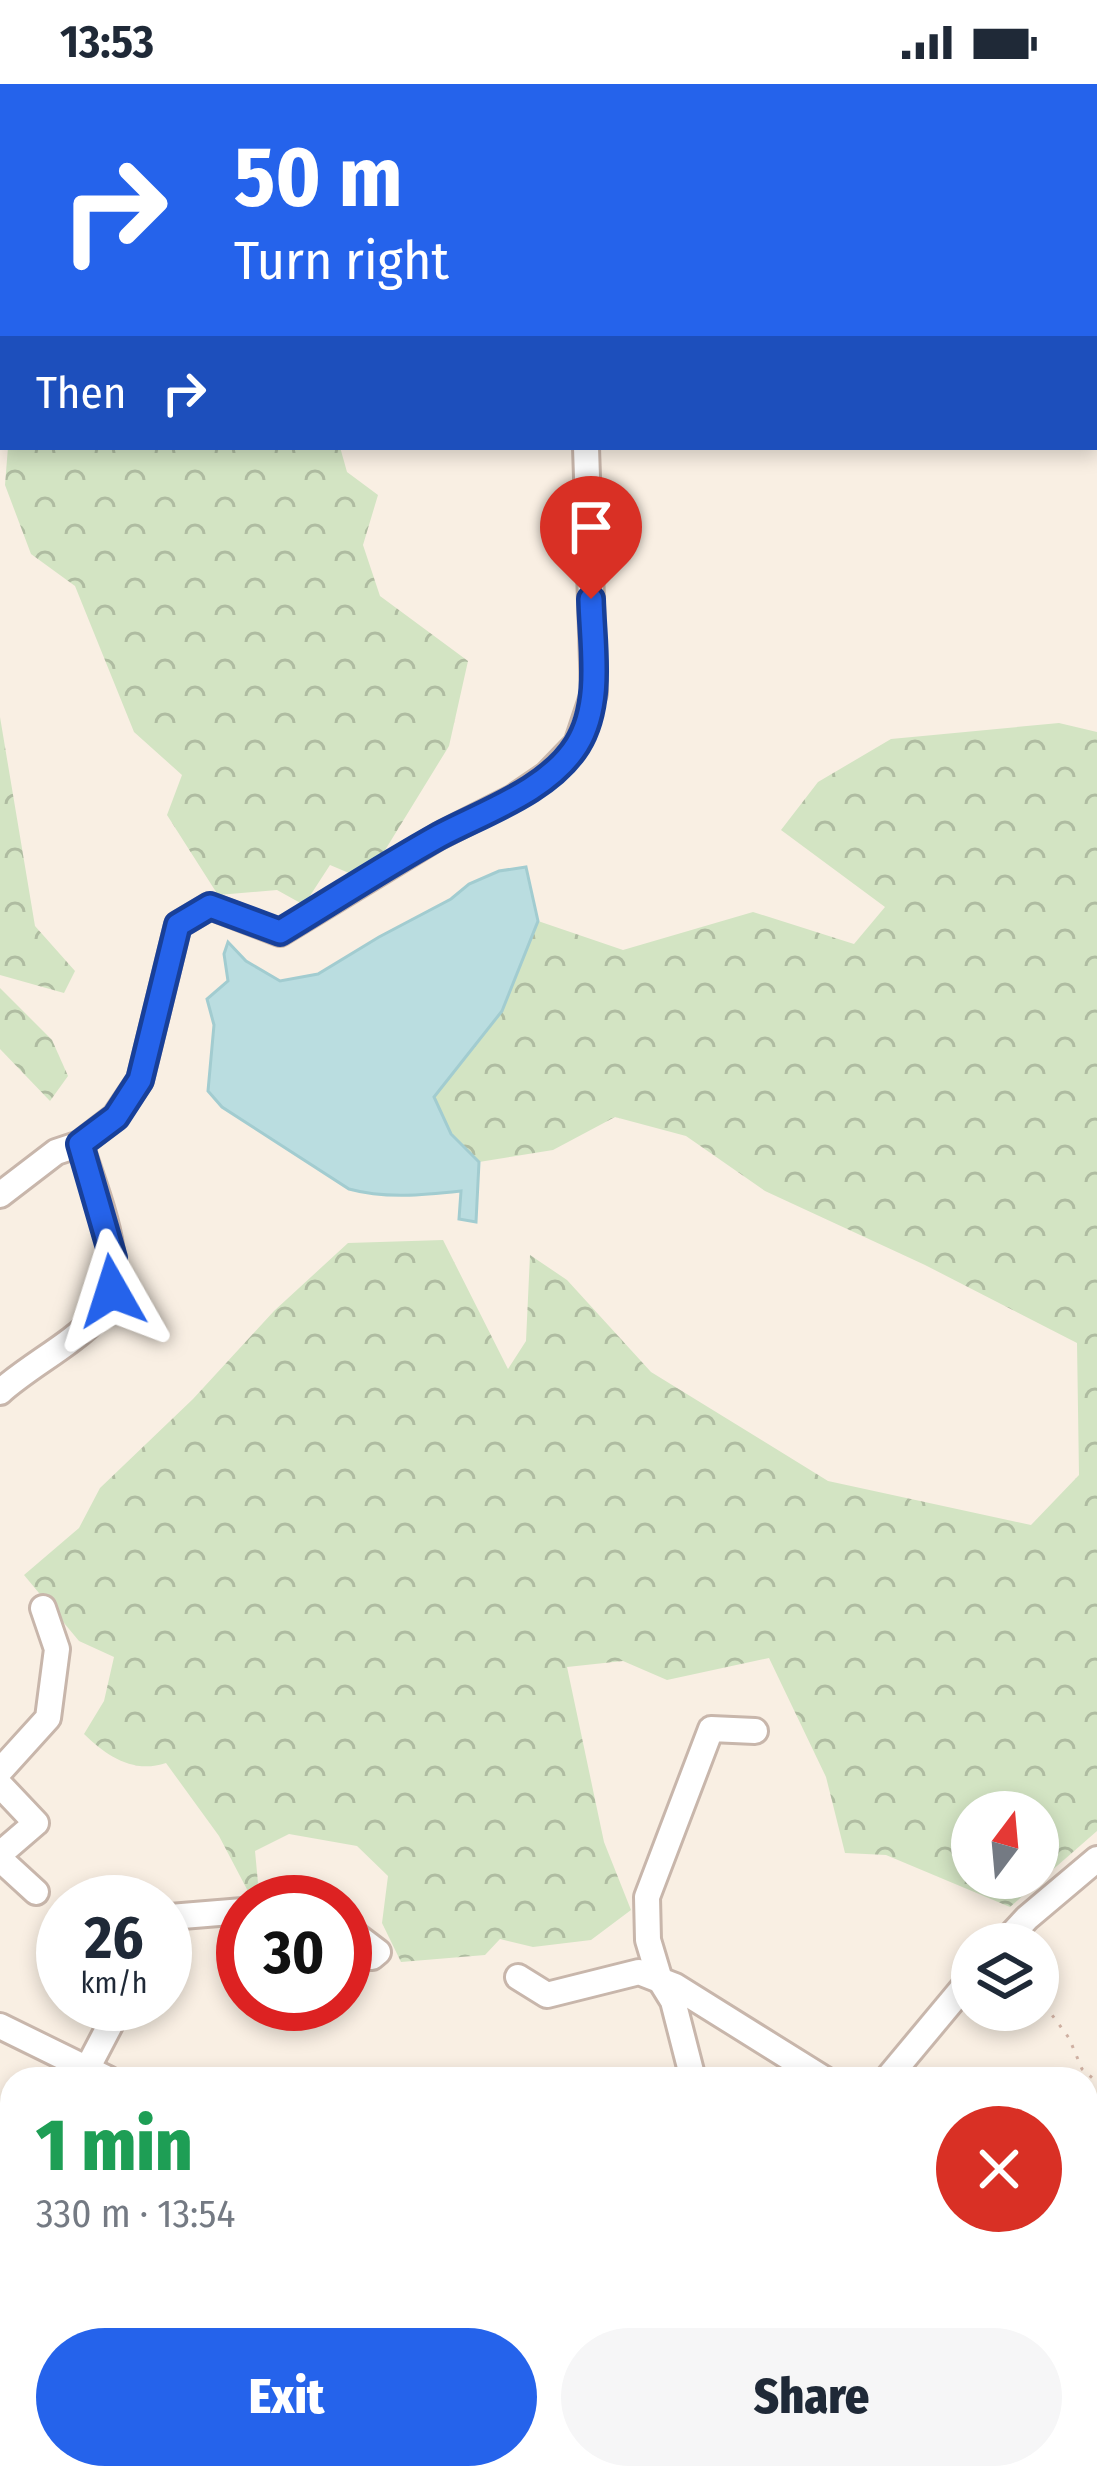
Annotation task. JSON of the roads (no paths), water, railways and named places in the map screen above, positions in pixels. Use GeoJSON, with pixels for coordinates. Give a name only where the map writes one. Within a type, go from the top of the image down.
{"type":"FeatureCollection","features":[{"type":"Feature","properties":{"kind":"street"},"geometry":{"type":"LineString","coordinates":[[0,1195],[56,1152],[80,1144],[116,1117],[140,1080],[178,925],[210,906],[280,932],[512,800],[547,776],[578,744],[594,693],[586,450]]}},
{"type":"Feature","properties":{"kind":"street"},"geometry":{"type":"LineString","coordinates":[[0,1392],[100,1315],[112,1291],[113,1258],[80,1144]]}},
{"type":"Feature","properties":{"kind":"street"},"geometry":{"type":"LineString","coordinates":[[0,1771],[48,1718],[57,1649],[43,1609]]}},
{"type":"Feature","properties":{"kind":"street"},"geometry":{"type":"LineString","coordinates":[[690,2067],[673,2001],[660,1980],[648,1940],[647,1897],[711,1729],[754,1731]]}},
{"type":"Feature","properties":{"kind":"street"},"geometry":{"type":"LineString","coordinates":[[0,1784],[36,1822],[0,1857],[36,1892]]}},
{"type":"Feature","properties":{"kind":"street"},"geometry":{"type":"LineString","coordinates":[[1022,1923],[1097,1859]]}},
{"type":"Feature","properties":{"kind":"street"},"geometry":{"type":"LineString","coordinates":[[518,1977],[547,1995],[639,1972],[804,2067]]}},
{"type":"Feature","properties":{"kind":"street"},"geometry":{"type":"LineString","coordinates":[[897,2067],[951,2002]]}},
{"type":"Feature","properties":{"kind":"street"},"geometry":{"type":"LineString","coordinates":[[0,2026],[84,2067]]}},
{"type":"Feature","properties":{"kind":"street"},"geometry":{"type":"LineString","coordinates":[[100,2067],[112,2031]]}},
{"type":"Feature","properties":{"kind":"water"},"geometry":{"type":"Polygon","coordinates":[[[526,867],[538,921],[502,1011],[434,1097],[451,1134],[479,1162],[476,1222],[459,1219],[461,1191],[391,1195],[349,1189],[222,1107],[208,1091],[214,1025],[207,999],[228,981],[224,954],[228,942],[246,961],[280,981],[318,974],[451,899],[469,884],[499,871],[526,867]]]}}]}
